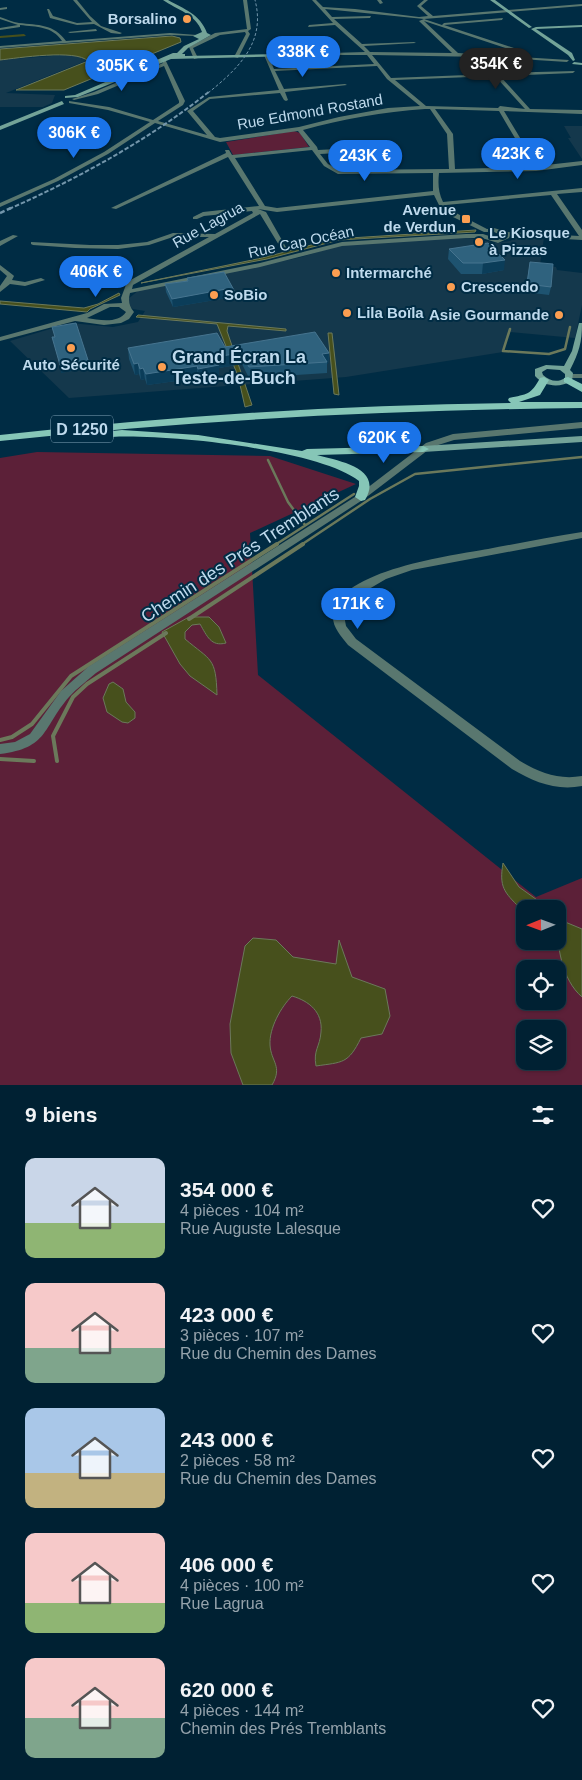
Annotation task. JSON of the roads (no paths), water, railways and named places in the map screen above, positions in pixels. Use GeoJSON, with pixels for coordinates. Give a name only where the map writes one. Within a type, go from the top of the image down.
{"type":"FeatureCollection","features":[{"type":"Feature","properties":{"kind":"main road"},"geometry":{"type":"LineString","coordinates":[[568,376],[582,390]]}},
{"type":"Feature","properties":{"kind":"main road"},"geometry":{"type":"LineString","coordinates":[[394,408],[522,399],[536,394],[544,380]]}},
{"type":"Feature","properties":{"kind":"main road","name":"D 1250"},"geometry":{"type":"LineString","coordinates":[[0,440],[173,421],[394,408],[582,405]]}},
{"type":"Feature","properties":{"kind":"main road"},"geometry":{"type":"LineString","coordinates":[[0,440],[85,435],[154,434],[282,451],[343,452],[423,449]]}},
{"type":"Feature","properties":{"kind":"main road"},"geometry":{"type":"LineString","coordinates":[[282,451],[345,467],[357,473],[363,479],[365,486],[361,497]]}},
{"type":"Feature","properties":{"kind":"street"},"geometry":{"type":"LineString","coordinates":[[75,0],[95,23],[110,33],[173,31],[185,34]]}},
{"type":"Feature","properties":{"kind":"street"},"geometry":{"type":"LineString","coordinates":[[165,0],[192,15],[201,23],[201,35]]}},
{"type":"Feature","properties":{"kind":"street"},"geometry":{"type":"LineString","coordinates":[[236,57],[248,34],[246,31],[249,29],[245,0]]}},
{"type":"Feature","properties":{"kind":"street"},"geometry":{"type":"LineString","coordinates":[[314,0],[336,24],[361,45],[391,80],[428,107],[450,134],[452,169]]}},
{"type":"Feature","properties":{"kind":"street"},"geometry":{"type":"LineString","coordinates":[[428,0],[419,6],[432,17]]}},
{"type":"Feature","properties":{"kind":"street"},"geometry":{"type":"LineString","coordinates":[[492,0],[570,54],[578,63]]}},
{"type":"Feature","properties":{"kind":"street"},"geometry":{"type":"LineString","coordinates":[[550,4],[558,7]]}},
{"type":"Feature","properties":{"kind":"street"},"geometry":{"type":"LineString","coordinates":[[323,8],[419,18],[582,5]]}},
{"type":"Feature","properties":{"kind":"street"},"geometry":{"type":"LineString","coordinates":[[0,9],[6,8]]}},
{"type":"Feature","properties":{"kind":"street"},"geometry":{"type":"LineString","coordinates":[[48,10],[52,17],[77,24],[95,23]]}},
{"type":"Feature","properties":{"kind":"street"},"geometry":{"type":"LineString","coordinates":[[331,18],[398,16]]}},
{"type":"Feature","properties":{"kind":"street"},"geometry":{"type":"LineString","coordinates":[[439,25],[516,17]]}},
{"type":"Feature","properties":{"kind":"street"},"geometry":{"type":"LineString","coordinates":[[0,18],[20,25]]}},
{"type":"Feature","properties":{"kind":"street"},"geometry":{"type":"LineString","coordinates":[[419,18],[509,48],[531,58]]}},
{"type":"Feature","properties":{"kind":"street"},"geometry":{"type":"LineString","coordinates":[[419,18],[456,54]]}},
{"type":"Feature","properties":{"kind":"street"},"geometry":{"type":"LineString","coordinates":[[89,23],[104,39]]}},
{"type":"Feature","properties":{"kind":"street"},"geometry":{"type":"LineString","coordinates":[[0,29],[35,24],[52,28],[60,34],[65,42]]}},
{"type":"Feature","properties":{"kind":"street"},"geometry":{"type":"LineString","coordinates":[[309,26],[336,24]]}},
{"type":"Feature","properties":{"kind":"street"},"geometry":{"type":"LineString","coordinates":[[533,28],[582,26]]}},
{"type":"Feature","properties":{"kind":"street"},"geometry":{"type":"LineString","coordinates":[[70,32],[96,30]]}},
{"type":"Feature","properties":{"kind":"street"},"geometry":{"type":"LineString","coordinates":[[0,47],[246,31]]}},
{"type":"Feature","properties":{"kind":"street"},"geometry":{"type":"LineString","coordinates":[[196,58],[191,48],[221,33]]}},
{"type":"Feature","properties":{"kind":"street"},"geometry":{"type":"LineString","coordinates":[[181,56],[186,47],[201,35]]}},
{"type":"Feature","properties":{"kind":"street"},"geometry":{"type":"LineString","coordinates":[[361,45],[414,43]]}},
{"type":"Feature","properties":{"kind":"street"},"geometry":{"type":"LineString","coordinates":[[0,128],[57,103],[91,95],[164,62],[171,55],[196,58],[407,52],[485,55],[578,63]]}},
{"type":"Feature","properties":{"kind":"street"},"geometry":{"type":"LineString","coordinates":[[485,55],[496,75],[528,109]]}},
{"type":"Feature","properties":{"kind":"street"},"geometry":{"type":"LineString","coordinates":[[266,56],[286,100]]}},
{"type":"Feature","properties":{"kind":"street"},"geometry":{"type":"LineString","coordinates":[[0,205],[75,171],[128,140],[182,103],[164,62]]}},
{"type":"Feature","properties":{"kind":"street"},"geometry":{"type":"LineString","coordinates":[[273,70],[378,65]]}},
{"type":"Feature","properties":{"kind":"street"},"geometry":{"type":"LineString","coordinates":[[391,80],[573,72]]}},
{"type":"Feature","properties":{"kind":"street"},"geometry":{"type":"LineString","coordinates":[[195,218],[203,214],[261,210],[230,155],[190,111],[209,98],[345,84]]}},
{"type":"Feature","properties":{"kind":"street","name":"Rue Edmond Rostand"},"geometry":{"type":"LineString","coordinates":[[73,99],[217,139],[299,129],[359,115],[428,107],[582,112]]}},
{"type":"Feature","properties":{"kind":"street"},"geometry":{"type":"LineString","coordinates":[[500,108],[536,169]]}},
{"type":"Feature","properties":{"kind":"street"},"geometry":{"type":"LineString","coordinates":[[299,129],[329,168],[338,172],[536,169],[582,162]]}},
{"type":"Feature","properties":{"kind":"street"},"geometry":{"type":"LineString","coordinates":[[114,208],[230,155],[393,148]]}},
{"type":"Feature","properties":{"kind":"street"},"geometry":{"type":"LineString","coordinates":[[436,170],[434,184],[436,193],[441,204],[454,216],[498,240],[507,237],[506,234]]}},
{"type":"Feature","properties":{"kind":"street"},"geometry":{"type":"LineString","coordinates":[[441,204],[582,190]]}},
{"type":"Feature","properties":{"kind":"street","name":"Rue Lagrua"},"geometry":{"type":"LineString","coordinates":[[95,317],[101,307],[112,305],[126,295],[130,284],[261,210],[436,193]]}},
{"type":"Feature","properties":{"kind":"street"},"geometry":{"type":"LineString","coordinates":[[553,193],[582,237]]}},
{"type":"Feature","properties":{"kind":"street","name":"Rue Lagrua"},"geometry":{"type":"LineString","coordinates":[[261,210],[284,249]]}},
{"type":"Feature","properties":{"kind":"street"},"geometry":{"type":"LineString","coordinates":[[485,233],[494,230],[506,234],[582,237]]}},
{"type":"Feature","properties":{"kind":"street","name":"Rue Cap Océan"},"geometry":{"type":"LineString","coordinates":[[126,295],[260,266],[342,244],[485,233]]}},
{"type":"Feature","properties":{"kind":"street"},"geometry":{"type":"LineString","coordinates":[[33,243],[64,246],[133,245],[148,244],[166,236],[177,234],[217,236]]}},
{"type":"Feature","properties":{"kind":"street"},"geometry":{"type":"LineString","coordinates":[[0,244],[15,236]]}},
{"type":"Feature","properties":{"kind":"street"},"geometry":{"type":"LineString","coordinates":[[0,267],[11,276],[0,290]]}},
{"type":"Feature","properties":{"kind":"street"},"geometry":{"type":"LineString","coordinates":[[8,282],[25,284],[41,280]]}},
{"type":"Feature","properties":{"kind":"street"},"geometry":{"type":"LineString","coordinates":[[0,338],[72,319],[95,317],[109,323],[122,321],[127,318],[130,312],[126,307],[126,295]]}},
{"type":"Feature","properties":{"kind":"street"},"geometry":{"type":"LineString","coordinates":[[112,305],[126,307]]}},
{"type":"Feature","properties":{"kind":"street"},"geometry":{"type":"LineString","coordinates":[[581,372],[568,376],[557,383],[544,380],[539,376],[538,371],[546,367],[556,367],[570,362],[579,351],[582,325]]}},
{"type":"Feature","properties":{"kind":"street"},"geometry":{"type":"LineString","coordinates":[[568,376],[570,362]]}},
{"type":"Feature","properties":{"kind":"street"},"geometry":{"type":"LineString","coordinates":[[556,367],[568,376]]}},
{"type":"Feature","properties":{"kind":"street","name":"Chemin des Prés Tremblants"},"geometry":{"type":"LineString","coordinates":[[0,749],[20,746],[34,738],[65,694],[92,670],[361,497],[423,449],[439,440],[453,437],[582,425]]}},
{"type":"Feature","properties":{"kind":"street"},"geometry":{"type":"LineString","coordinates":[[423,449],[582,439]]}},
{"type":"Feature","properties":{"kind":"street"},"geometry":{"type":"LineString","coordinates":[[582,536],[411,567],[388,574],[368,583],[345,600],[340,607],[338,621],[341,631],[352,642],[516,765],[546,779],[564,782],[582,781]]}},
{"type":"Feature","properties":{"kind":"waterway"},"geometry":{"type":"LineString","coordinates":[[0,37],[24,35]]}},
{"type":"Feature","properties":{"kind":"waterway"},"geometry":{"type":"LineString","coordinates":[[510,329],[503,351],[549,354],[565,349],[570,327]]}},
{"type":"Feature","properties":{"kind":"waterway"},"geometry":{"type":"LineString","coordinates":[[301,545],[370,499],[415,474],[582,457]]}},
{"type":"Feature","properties":{"kind":"waterway"},"geometry":{"type":"LineString","coordinates":[[268,460],[288,502],[305,525]]}},
{"type":"Feature","properties":{"kind":"waterway"},"geometry":{"type":"LineString","coordinates":[[275,545],[354,494]]}},
{"type":"Feature","properties":{"kind":"waterway"},"geometry":{"type":"LineString","coordinates":[[0,740],[12,737],[32,724],[71,676],[277,544]]}},
{"type":"Feature","properties":{"kind":"waterway"},"geometry":{"type":"LineString","coordinates":[[189,619],[303,544]]}},
{"type":"Feature","properties":{"kind":"waterway"},"geometry":{"type":"LineString","coordinates":[[57,761],[53,736],[73,697],[87,684],[166,633]]}},
{"type":"Feature","properties":{"kind":"waterway"},"geometry":{"type":"LineString","coordinates":[[0,759],[34,761]]}},
{"type":"Feature","properties":{"kind":"railway"},"geometry":{"type":"LineString","coordinates":[[208,93],[230,74],[247,53],[257,29],[255,0]]}},
{"type":"Feature","properties":{"kind":"railway"},"geometry":{"type":"LineString","coordinates":[[9,209],[88,171],[163,125],[210,91]]}},
{"type":"Feature","properties":{"kind":"railway"},"geometry":{"type":"LineString","coordinates":[[0,213],[11,208]]}},
{"type":"Feature","properties":{"kind":"place","name":"Borsalino"},"geometry":{"type":"Point","coordinates":[187,19]}},
{"type":"Feature","properties":{"kind":"place","name":"Avenue de Verdun"},"geometry":{"type":"Point","coordinates":[466,219]}},
{"type":"Feature","properties":{"kind":"place","name":"Le Kiosque à Pizzas"},"geometry":{"type":"Point","coordinates":[479,242]}},
{"type":"Feature","properties":{"kind":"place","name":"Intermarché"},"geometry":{"type":"Point","coordinates":[336,273]}},
{"type":"Feature","properties":{"kind":"place","name":"Crescendo"},"geometry":{"type":"Point","coordinates":[451,287]}},
{"type":"Feature","properties":{"kind":"place","name":"SoBio"},"geometry":{"type":"Point","coordinates":[214,295]}},
{"type":"Feature","properties":{"kind":"place","name":"Lila Boïla"},"geometry":{"type":"Point","coordinates":[347,313]}},
{"type":"Feature","properties":{"kind":"place","name":"Asie Gourmande"},"geometry":{"type":"Point","coordinates":[559,315]}},
{"type":"Feature","properties":{"kind":"place","name":"Auto Sécurité"},"geometry":{"type":"Point","coordinates":[71,348]}},
{"type":"Feature","properties":{"kind":"place","name":"Grand Écran La Teste-de-Buch"},"geometry":{"type":"Point","coordinates":[162,367]}}]}
